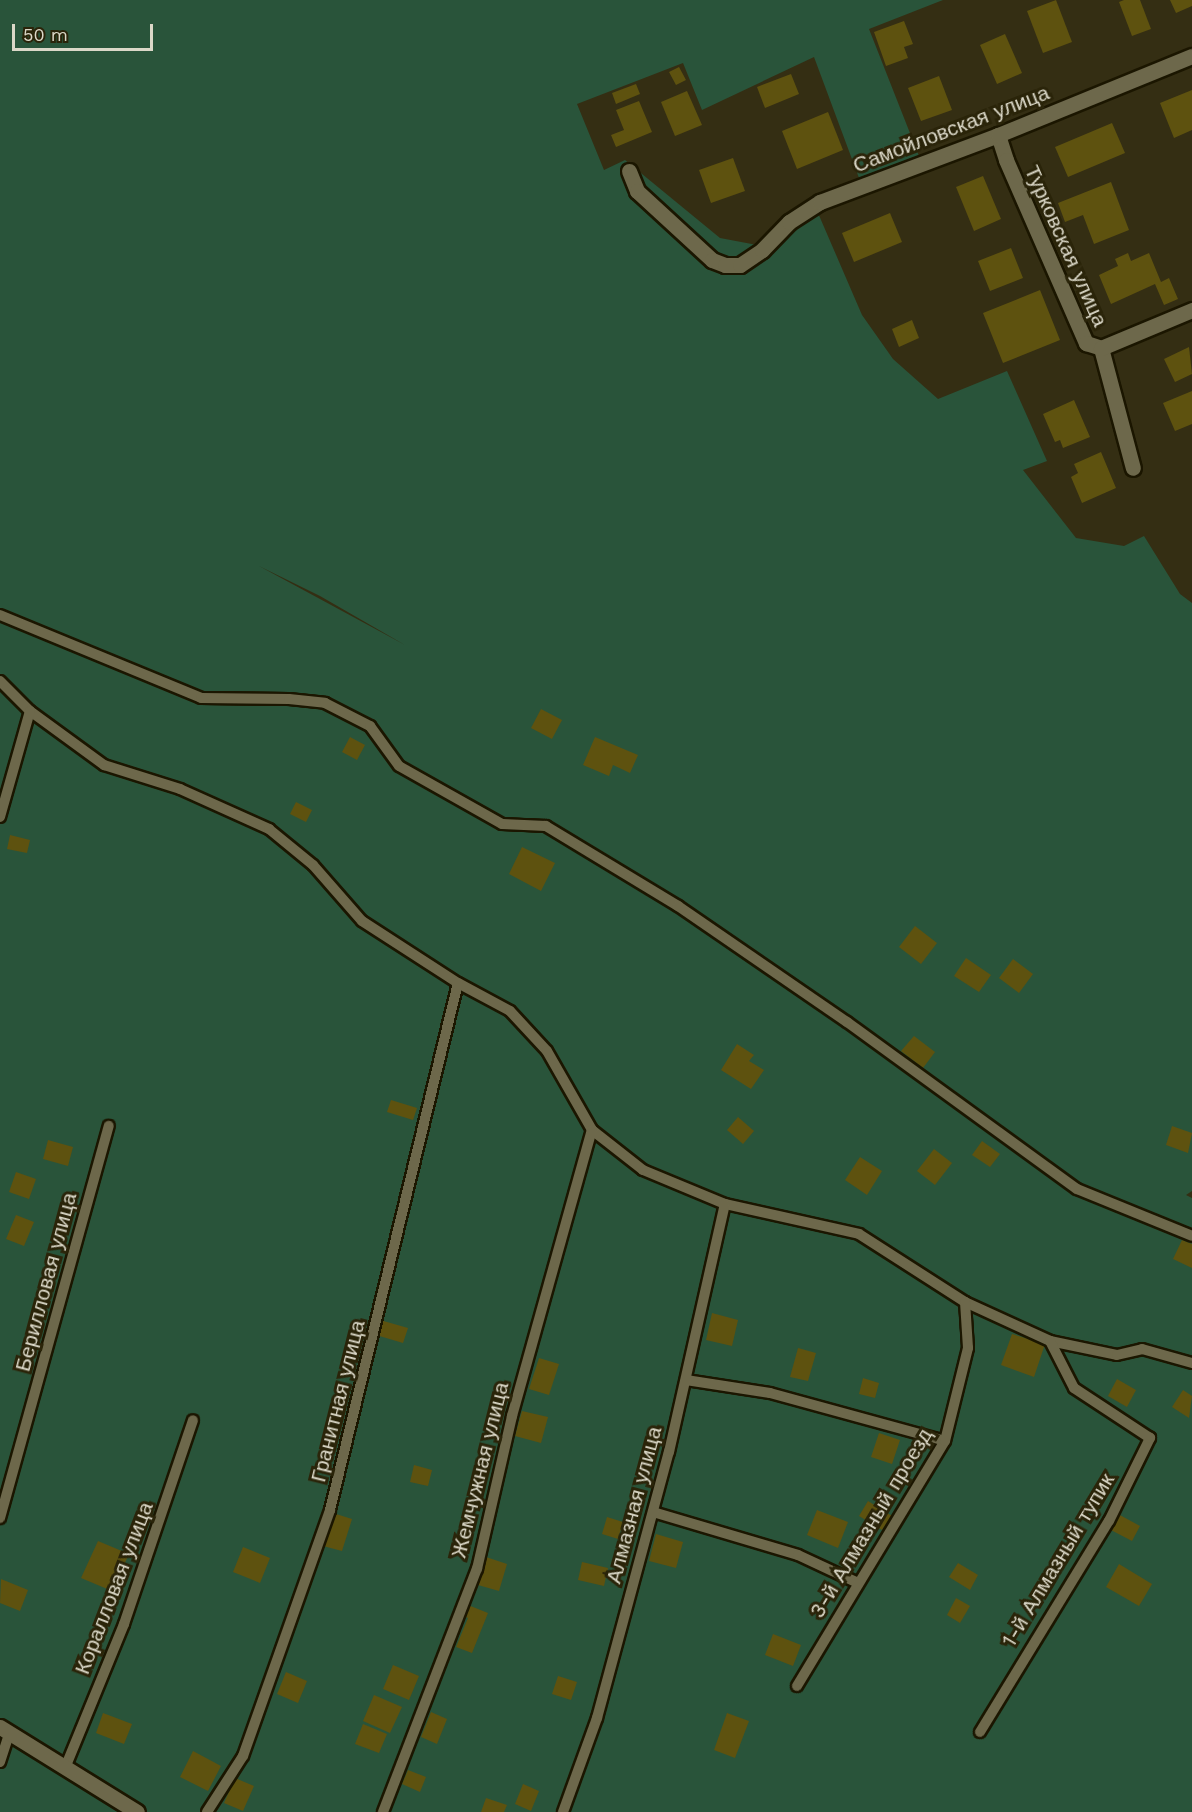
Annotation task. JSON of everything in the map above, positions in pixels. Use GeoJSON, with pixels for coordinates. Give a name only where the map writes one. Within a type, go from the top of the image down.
{"type":"FeatureCollection","features":[{"type":"Feature","properties":{"kind":"street","name":"Самойловская улица"},"geometry":{"type":"LineString","coordinates":[[629,171],[637,191],[712,260],[725,266],[740,265],[762,250],[789,222],[820,202],[998,135],[1192,56]]}},
{"type":"Feature","properties":{"kind":"street","name":"Турковская улица"},"geometry":{"type":"LineString","coordinates":[[998,135],[1005,160],[1086,343],[1101,348],[1133,468]]}},
{"type":"Feature","properties":{"kind":"street"},"geometry":{"type":"LineString","coordinates":[[1101,348],[1192,310]]}},
{"type":"Feature","properties":{"kind":"street"},"geometry":{"type":"LineString","coordinates":[[5,1729],[137,1812]]}},
{"type":"Feature","properties":{"kind":"lane"},"geometry":{"type":"LineString","coordinates":[[0,615],[201,698],[289,699],[325,703],[370,726],[399,766],[502,824],[546,826],[678,906],[847,1022],[1077,1189],[1192,1236]]}},
{"type":"Feature","properties":{"kind":"lane"},"geometry":{"type":"LineString","coordinates":[[0,681],[30,711],[104,765],[180,789],[269,829],[313,865],[362,921],[518,1019],[547,1051],[592,1130],[643,1170],[725,1204],[860,1234],[965,1302],[1050,1341],[1117,1355],[1142,1348],[1192,1363]]}},
{"type":"Feature","properties":{"kind":"lane"},"geometry":{"type":"LineString","coordinates":[[0,818],[30,711]]}},
{"type":"Feature","properties":{"kind":"lane","name":"Гранитная улица"},"geometry":{"type":"LineString","coordinates":[[207,1812],[243,1756],[330,1510],[458,983]]}},
{"type":"Feature","properties":{"kind":"lane","name":"Берилловая улица"},"geometry":{"type":"LineString","coordinates":[[0,1518],[109,1126]]}},
{"type":"Feature","properties":{"kind":"lane","name":"Жемчужная улица"},"geometry":{"type":"LineString","coordinates":[[383,1812],[477,1569],[512,1416],[592,1130]]}},
{"type":"Feature","properties":{"kind":"lane","name":"Алмазная улица"},"geometry":{"type":"LineString","coordinates":[[563,1812],[597,1718],[653,1512],[686,1380],[725,1204]]}},
{"type":"Feature","properties":{"kind":"lane","name":"3-й Алмазный проезд"},"geometry":{"type":"LineString","coordinates":[[797,1686],[945,1441],[968,1348],[965,1302]]}},
{"type":"Feature","properties":{"kind":"lane","name":"1-й Алмазный тупик"},"geometry":{"type":"LineString","coordinates":[[980,1732],[1109,1521],[1150,1438],[1074,1388],[1050,1341]]}},
{"type":"Feature","properties":{"kind":"lane"},"geometry":{"type":"LineString","coordinates":[[686,1380],[770,1393],[945,1441]]}},
{"type":"Feature","properties":{"kind":"lane","name":"Коралловая улица"},"geometry":{"type":"LineString","coordinates":[[65,1768],[124,1624],[193,1420]]}},
{"type":"Feature","properties":{"kind":"lane"},"geometry":{"type":"LineString","coordinates":[[653,1512],[798,1554],[858,1582]]}},
{"type":"Feature","properties":{"kind":"lane"},"geometry":{"type":"LineString","coordinates":[[0,1762],[5,1729]]}},
{"type":"Feature","properties":{"kind":"green space"},"geometry":{"type":"Polygon","coordinates":[[[0,0],[943,0],[869,29],[919,156],[859,178],[814,57],[702,110],[683,63],[577,104],[604,170],[625,160],[720,238],[757,245],[771,253],[792,229],[818,213],[862,315],[893,359],[938,399],[1007,371],[1047,461],[1023,470],[1076,538],[1124,546],[1144,536],[1180,594],[1192,603],[1192,1191],[1186,1195],[1192,1198],[1192,1812],[0,1812],[0,0]],[[259,566],[405,645],[320,596],[259,566]]]}},
{"type":"Feature","properties":{"kind":"building"},"geometry":{"type":"Polygon","coordinates":[[[1056,0],[1072,42],[1043,53],[1027,11],[1056,0]]]}},
{"type":"Feature","properties":{"kind":"building"},"geometry":{"type":"Polygon","coordinates":[[[1140,0],[1151,29],[1132,36],[1119,2],[1140,0]]]}},
{"type":"Feature","properties":{"kind":"building"},"geometry":{"type":"Polygon","coordinates":[[[1170,0],[1192,0],[1192,6],[1176,13],[1170,0]]]}},
{"type":"Feature","properties":{"kind":"building"},"geometry":{"type":"Polygon","coordinates":[[[904,21],[913,44],[904,47],[908,58],[886,66],[874,32],[904,21]]]}},
{"type":"Feature","properties":{"kind":"building"},"geometry":{"type":"Polygon","coordinates":[[[1005,34],[1022,73],[997,84],[980,45],[1005,34]]]}},
{"type":"Feature","properties":{"kind":"building"},"geometry":{"type":"Polygon","coordinates":[[[679,67],[686,80],[676,85],[669,72],[679,67]]]}},
{"type":"Feature","properties":{"kind":"building"},"geometry":{"type":"Polygon","coordinates":[[[791,74],[799,94],[765,108],[757,87],[791,74]]]}},
{"type":"Feature","properties":{"kind":"building"},"geometry":{"type":"Polygon","coordinates":[[[939,76],[952,110],[921,121],[908,88],[939,76]]]}},
{"type":"Feature","properties":{"kind":"building"},"geometry":{"type":"Polygon","coordinates":[[[636,84],[640,94],[616,104],[612,93],[636,84]]]}},
{"type":"Feature","properties":{"kind":"building"},"geometry":{"type":"Polygon","coordinates":[[[1192,90],[1192,130],[1174,138],[1160,103],[1192,90]]]}},
{"type":"Feature","properties":{"kind":"building"},"geometry":{"type":"Polygon","coordinates":[[[687,91],[702,125],[675,136],[661,102],[687,91]]]}},
{"type":"Feature","properties":{"kind":"building"},"geometry":{"type":"Polygon","coordinates":[[[639,101],[652,132],[616,147],[611,135],[624,130],[616,110],[639,101]]]}},
{"type":"Feature","properties":{"kind":"building"},"geometry":{"type":"Polygon","coordinates":[[[828,112],[843,150],[797,169],[782,131],[828,112]]]}},
{"type":"Feature","properties":{"kind":"building"},"geometry":{"type":"Polygon","coordinates":[[[1112,123],[1125,153],[1068,177],[1055,147],[1112,123]]]}},
{"type":"Feature","properties":{"kind":"building"},"geometry":{"type":"Polygon","coordinates":[[[733,158],[745,191],[711,203],[699,170],[733,158]]]}},
{"type":"Feature","properties":{"kind":"building"},"geometry":{"type":"Polygon","coordinates":[[[983,176],[1001,219],[974,231],[956,187],[983,176]]]}},
{"type":"Feature","properties":{"kind":"building"},"geometry":{"type":"Polygon","coordinates":[[[1111,182],[1129,230],[1094,244],[1083,215],[1065,222],[1058,203],[1111,182]]]}},
{"type":"Feature","properties":{"kind":"building"},"geometry":{"type":"Polygon","coordinates":[[[890,213],[902,242],[854,262],[842,233],[890,213]]]}},
{"type":"Feature","properties":{"kind":"building"},"geometry":{"type":"Polygon","coordinates":[[[1011,248],[1023,278],[990,291],[978,261],[1011,248]]]}},
{"type":"Feature","properties":{"kind":"building"},"geometry":{"type":"Polygon","coordinates":[[[1128,253],[1131,261],[1149,253],[1161,282],[1169,278],[1178,299],[1164,305],[1155,284],[1111,304],[1099,275],[1118,266],[1115,259],[1128,253]]]}},
{"type":"Feature","properties":{"kind":"building"},"geometry":{"type":"Polygon","coordinates":[[[1040,290],[1060,340],[1003,363],[983,313],[1040,290]]]}},
{"type":"Feature","properties":{"kind":"building"},"geometry":{"type":"Polygon","coordinates":[[[912,320],[919,338],[899,347],[892,329],[912,320]]]}},
{"type":"Feature","properties":{"kind":"building"},"geometry":{"type":"Polygon","coordinates":[[[1189,347],[1192,374],[1175,382],[1164,359],[1189,347]]]}},
{"type":"Feature","properties":{"kind":"building"},"geometry":{"type":"Polygon","coordinates":[[[1192,391],[1192,424],[1175,431],[1163,403],[1192,391]]]}},
{"type":"Feature","properties":{"kind":"building"},"geometry":{"type":"Polygon","coordinates":[[[1074,400],[1090,437],[1063,448],[1060,440],[1055,442],[1043,414],[1074,400]]]}},
{"type":"Feature","properties":{"kind":"building"},"geometry":{"type":"Polygon","coordinates":[[[1101,452],[1116,488],[1082,503],[1071,477],[1078,473],[1074,464],[1101,452]]]}},
{"type":"Feature","properties":{"kind":"building"},"geometry":{"type":"Polygon","coordinates":[[[541,709],[562,720],[552,739],[531,728],[541,709]]]}},
{"type":"Feature","properties":{"kind":"building"},"geometry":{"type":"Polygon","coordinates":[[[350,737],[365,745],[357,760],[342,752],[350,737]]]}},
{"type":"Feature","properties":{"kind":"building"},"geometry":{"type":"Polygon","coordinates":[[[595,737],[638,755],[630,773],[613,765],[609,776],[583,765],[595,737]]]}},
{"type":"Feature","properties":{"kind":"building"},"geometry":{"type":"Polygon","coordinates":[[[296,802],[312,810],[306,822],[290,814],[296,802]]]}},
{"type":"Feature","properties":{"kind":"building"},"geometry":{"type":"Polygon","coordinates":[[[10,835],[30,840],[27,853],[7,849],[10,835]]]}},
{"type":"Feature","properties":{"kind":"building"},"geometry":{"type":"Polygon","coordinates":[[[522,847],[555,863],[541,891],[509,874],[522,847]]]}},
{"type":"Feature","properties":{"kind":"building"},"geometry":{"type":"Polygon","coordinates":[[[915,926],[937,943],[921,964],[899,947],[915,926]]]}},
{"type":"Feature","properties":{"kind":"building"},"geometry":{"type":"Polygon","coordinates":[[[966,958],[991,975],[979,992],[954,976],[966,958]]]}},
{"type":"Feature","properties":{"kind":"building"},"geometry":{"type":"Polygon","coordinates":[[[1013,959],[1033,974],[1019,993],[999,978],[1013,959]]]}},
{"type":"Feature","properties":{"kind":"building"},"geometry":{"type":"Polygon","coordinates":[[[914,1036],[935,1052],[923,1068],[901,1051],[914,1036]]]}},
{"type":"Feature","properties":{"kind":"building"},"geometry":{"type":"Polygon","coordinates":[[[737,1044],[754,1055],[749,1061],[764,1070],[751,1089],[721,1070],[737,1044]]]}},
{"type":"Feature","properties":{"kind":"building"},"geometry":{"type":"Polygon","coordinates":[[[391,1100],[417,1108],[413,1120],[387,1112],[391,1100]]]}},
{"type":"Feature","properties":{"kind":"building"},"geometry":{"type":"Polygon","coordinates":[[[738,1117],[754,1131],[743,1144],[727,1130],[738,1117]]]}},
{"type":"Feature","properties":{"kind":"building"},"geometry":{"type":"Polygon","coordinates":[[[1172,1126],[1192,1133],[1188,1153],[1166,1145],[1172,1126]]]}},
{"type":"Feature","properties":{"kind":"building"},"geometry":{"type":"Polygon","coordinates":[[[48,1140],[73,1147],[68,1166],[43,1159],[48,1140]]]}},
{"type":"Feature","properties":{"kind":"building"},"geometry":{"type":"Polygon","coordinates":[[[982,1141],[1000,1154],[990,1167],[972,1155],[982,1141]]]}},
{"type":"Feature","properties":{"kind":"building"},"geometry":{"type":"Polygon","coordinates":[[[934,1149],[952,1163],[935,1185],[917,1171],[934,1149]]]}},
{"type":"Feature","properties":{"kind":"building"},"geometry":{"type":"Polygon","coordinates":[[[860,1157],[882,1171],[867,1195],[845,1180],[860,1157]]]}},
{"type":"Feature","properties":{"kind":"building"},"geometry":{"type":"Polygon","coordinates":[[[16,1172],[36,1179],[29,1199],[9,1192],[16,1172]]]}},
{"type":"Feature","properties":{"kind":"building"},"geometry":{"type":"Polygon","coordinates":[[[16,1215],[34,1222],[24,1246],[6,1239],[16,1215]]]}},
{"type":"Feature","properties":{"kind":"building"},"geometry":{"type":"Polygon","coordinates":[[[1182,1240],[1192,1244],[1192,1268],[1173,1259],[1182,1240]]]}},
{"type":"Feature","properties":{"kind":"building"},"geometry":{"type":"Polygon","coordinates":[[[712,1313],[738,1320],[732,1346],[706,1340],[712,1313]]]}},
{"type":"Feature","properties":{"kind":"building"},"geometry":{"type":"Polygon","coordinates":[[[380,1320],[408,1328],[403,1343],[376,1335],[380,1320]]]}},
{"type":"Feature","properties":{"kind":"building"},"geometry":{"type":"Polygon","coordinates":[[[1012,1334],[1045,1344],[1034,1377],[1001,1365],[1012,1334]]]}},
{"type":"Feature","properties":{"kind":"building"},"geometry":{"type":"Polygon","coordinates":[[[798,1348],[816,1353],[808,1381],[790,1377],[798,1348]]]}},
{"type":"Feature","properties":{"kind":"building"},"geometry":{"type":"Polygon","coordinates":[[[539,1358],[559,1364],[549,1395],[529,1389],[539,1358]]]}},
{"type":"Feature","properties":{"kind":"building"},"geometry":{"type":"Polygon","coordinates":[[[863,1378],[879,1383],[875,1398],[859,1394],[863,1378]]]}},
{"type":"Feature","properties":{"kind":"building"},"geometry":{"type":"Polygon","coordinates":[[[1117,1379],[1136,1390],[1127,1407],[1108,1396],[1117,1379]]]}},
{"type":"Feature","properties":{"kind":"building"},"geometry":{"type":"Polygon","coordinates":[[[1183,1390],[1192,1396],[1189,1418],[1172,1407],[1183,1390]]]}},
{"type":"Feature","properties":{"kind":"building"},"geometry":{"type":"Polygon","coordinates":[[[522,1411],[548,1417],[541,1443],[515,1436],[522,1411]]]}},
{"type":"Feature","properties":{"kind":"building"},"geometry":{"type":"Polygon","coordinates":[[[879,1433],[900,1440],[892,1464],[871,1457],[879,1433]]]}},
{"type":"Feature","properties":{"kind":"building"},"geometry":{"type":"Polygon","coordinates":[[[414,1465],[432,1470],[428,1486],[410,1482],[414,1465]]]}},
{"type":"Feature","properties":{"kind":"building"},"geometry":{"type":"Polygon","coordinates":[[[868,1501],[892,1516],[882,1530],[859,1516],[868,1501]]]}},
{"type":"Feature","properties":{"kind":"building"},"geometry":{"type":"Polygon","coordinates":[[[817,1510],[848,1522],[838,1548],[807,1535],[817,1510]]]}},
{"type":"Feature","properties":{"kind":"building"},"geometry":{"type":"Polygon","coordinates":[[[333,1513],[352,1519],[342,1551],[323,1546],[333,1513]]]}},
{"type":"Feature","properties":{"kind":"building"},"geometry":{"type":"Polygon","coordinates":[[[1118,1514],[1140,1526],[1132,1541],[1109,1529],[1118,1514]]]}},
{"type":"Feature","properties":{"kind":"building"},"geometry":{"type":"Polygon","coordinates":[[[607,1517],[623,1522],[618,1539],[602,1534],[607,1517]]]}},
{"type":"Feature","properties":{"kind":"building"},"geometry":{"type":"Polygon","coordinates":[[[656,1534],[683,1542],[676,1568],[649,1561],[656,1534]]]}},
{"type":"Feature","properties":{"kind":"building"},"geometry":{"type":"Polygon","coordinates":[[[98,1541],[129,1554],[112,1591],[81,1578],[98,1541]]]}},
{"type":"Feature","properties":{"kind":"building"},"geometry":{"type":"Polygon","coordinates":[[[243,1547],[270,1558],[260,1583],[233,1572],[243,1547]]]}},
{"type":"Feature","properties":{"kind":"building"},"geometry":{"type":"Polygon","coordinates":[[[486,1557],[507,1564],[499,1591],[478,1585],[486,1557]]]}},
{"type":"Feature","properties":{"kind":"building"},"geometry":{"type":"Polygon","coordinates":[[[582,1562],[608,1568],[604,1586],[578,1580],[582,1562]]]}},
{"type":"Feature","properties":{"kind":"building"},"geometry":{"type":"Polygon","coordinates":[[[958,1563],[978,1575],[970,1590],[949,1577],[958,1563]]]}},
{"type":"Feature","properties":{"kind":"building"},"geometry":{"type":"Polygon","coordinates":[[[1119,1564],[1152,1584],[1139,1606],[1106,1587],[1119,1564]]]}},
{"type":"Feature","properties":{"kind":"building"},"geometry":{"type":"Polygon","coordinates":[[[1,1579],[28,1590],[20,1611],[0,1603],[1,1579]]]}},
{"type":"Feature","properties":{"kind":"building"},"geometry":{"type":"Polygon","coordinates":[[[956,1598],[970,1606],[960,1623],[947,1615],[956,1598]]]}},
{"type":"Feature","properties":{"kind":"building"},"geometry":{"type":"Polygon","coordinates":[[[468,1605],[488,1613],[472,1653],[456,1647],[468,1618],[463,1616],[468,1605]]]}},
{"type":"Feature","properties":{"kind":"building"},"geometry":{"type":"Polygon","coordinates":[[[773,1634],[801,1645],[793,1666],[765,1655],[773,1634]]]}},
{"type":"Feature","properties":{"kind":"building"},"geometry":{"type":"Polygon","coordinates":[[[393,1665],[419,1676],[409,1700],[383,1689],[393,1665]]]}},
{"type":"Feature","properties":{"kind":"building"},"geometry":{"type":"Polygon","coordinates":[[[286,1672],[307,1681],[298,1703],[277,1694],[286,1672]]]}},
{"type":"Feature","properties":{"kind":"building"},"geometry":{"type":"Polygon","coordinates":[[[558,1676],[577,1682],[571,1700],[552,1694],[558,1676]]]}},
{"type":"Feature","properties":{"kind":"building"},"geometry":{"type":"Polygon","coordinates":[[[374,1695],[402,1707],[390,1733],[363,1721],[374,1695]]]}},
{"type":"Feature","properties":{"kind":"building"},"geometry":{"type":"Polygon","coordinates":[[[431,1712],[447,1719],[437,1744],[421,1737],[431,1712]]]}},
{"type":"Feature","properties":{"kind":"building"},"geometry":{"type":"Polygon","coordinates":[[[103,1713],[132,1724],[124,1744],[96,1733],[103,1713]]]}},
{"type":"Feature","properties":{"kind":"building"},"geometry":{"type":"Polygon","coordinates":[[[727,1713],[749,1721],[735,1758],[714,1750],[727,1713]]]}},
{"type":"Feature","properties":{"kind":"building"},"geometry":{"type":"Polygon","coordinates":[[[363,1724],[387,1734],[379,1753],[355,1744],[363,1724]]]}},
{"type":"Feature","properties":{"kind":"building"},"geometry":{"type":"Polygon","coordinates":[[[193,1751],[221,1766],[208,1791],[180,1777],[193,1751]]]}},
{"type":"Feature","properties":{"kind":"building"},"geometry":{"type":"Polygon","coordinates":[[[408,1770],[426,1777],[420,1792],[402,1784],[408,1770]]]}},
{"type":"Feature","properties":{"kind":"building"},"geometry":{"type":"Polygon","coordinates":[[[235,1778],[254,1786],[243,1811],[224,1803],[235,1778]]]}},
{"type":"Feature","properties":{"kind":"building"},"geometry":{"type":"Polygon","coordinates":[[[523,1784],[539,1791],[531,1811],[515,1804],[523,1784]]]}},
{"type":"Feature","properties":{"kind":"building"},"geometry":{"type":"Polygon","coordinates":[[[486,1798],[507,1805],[504,1812],[481,1812],[486,1798]]]}}]}
